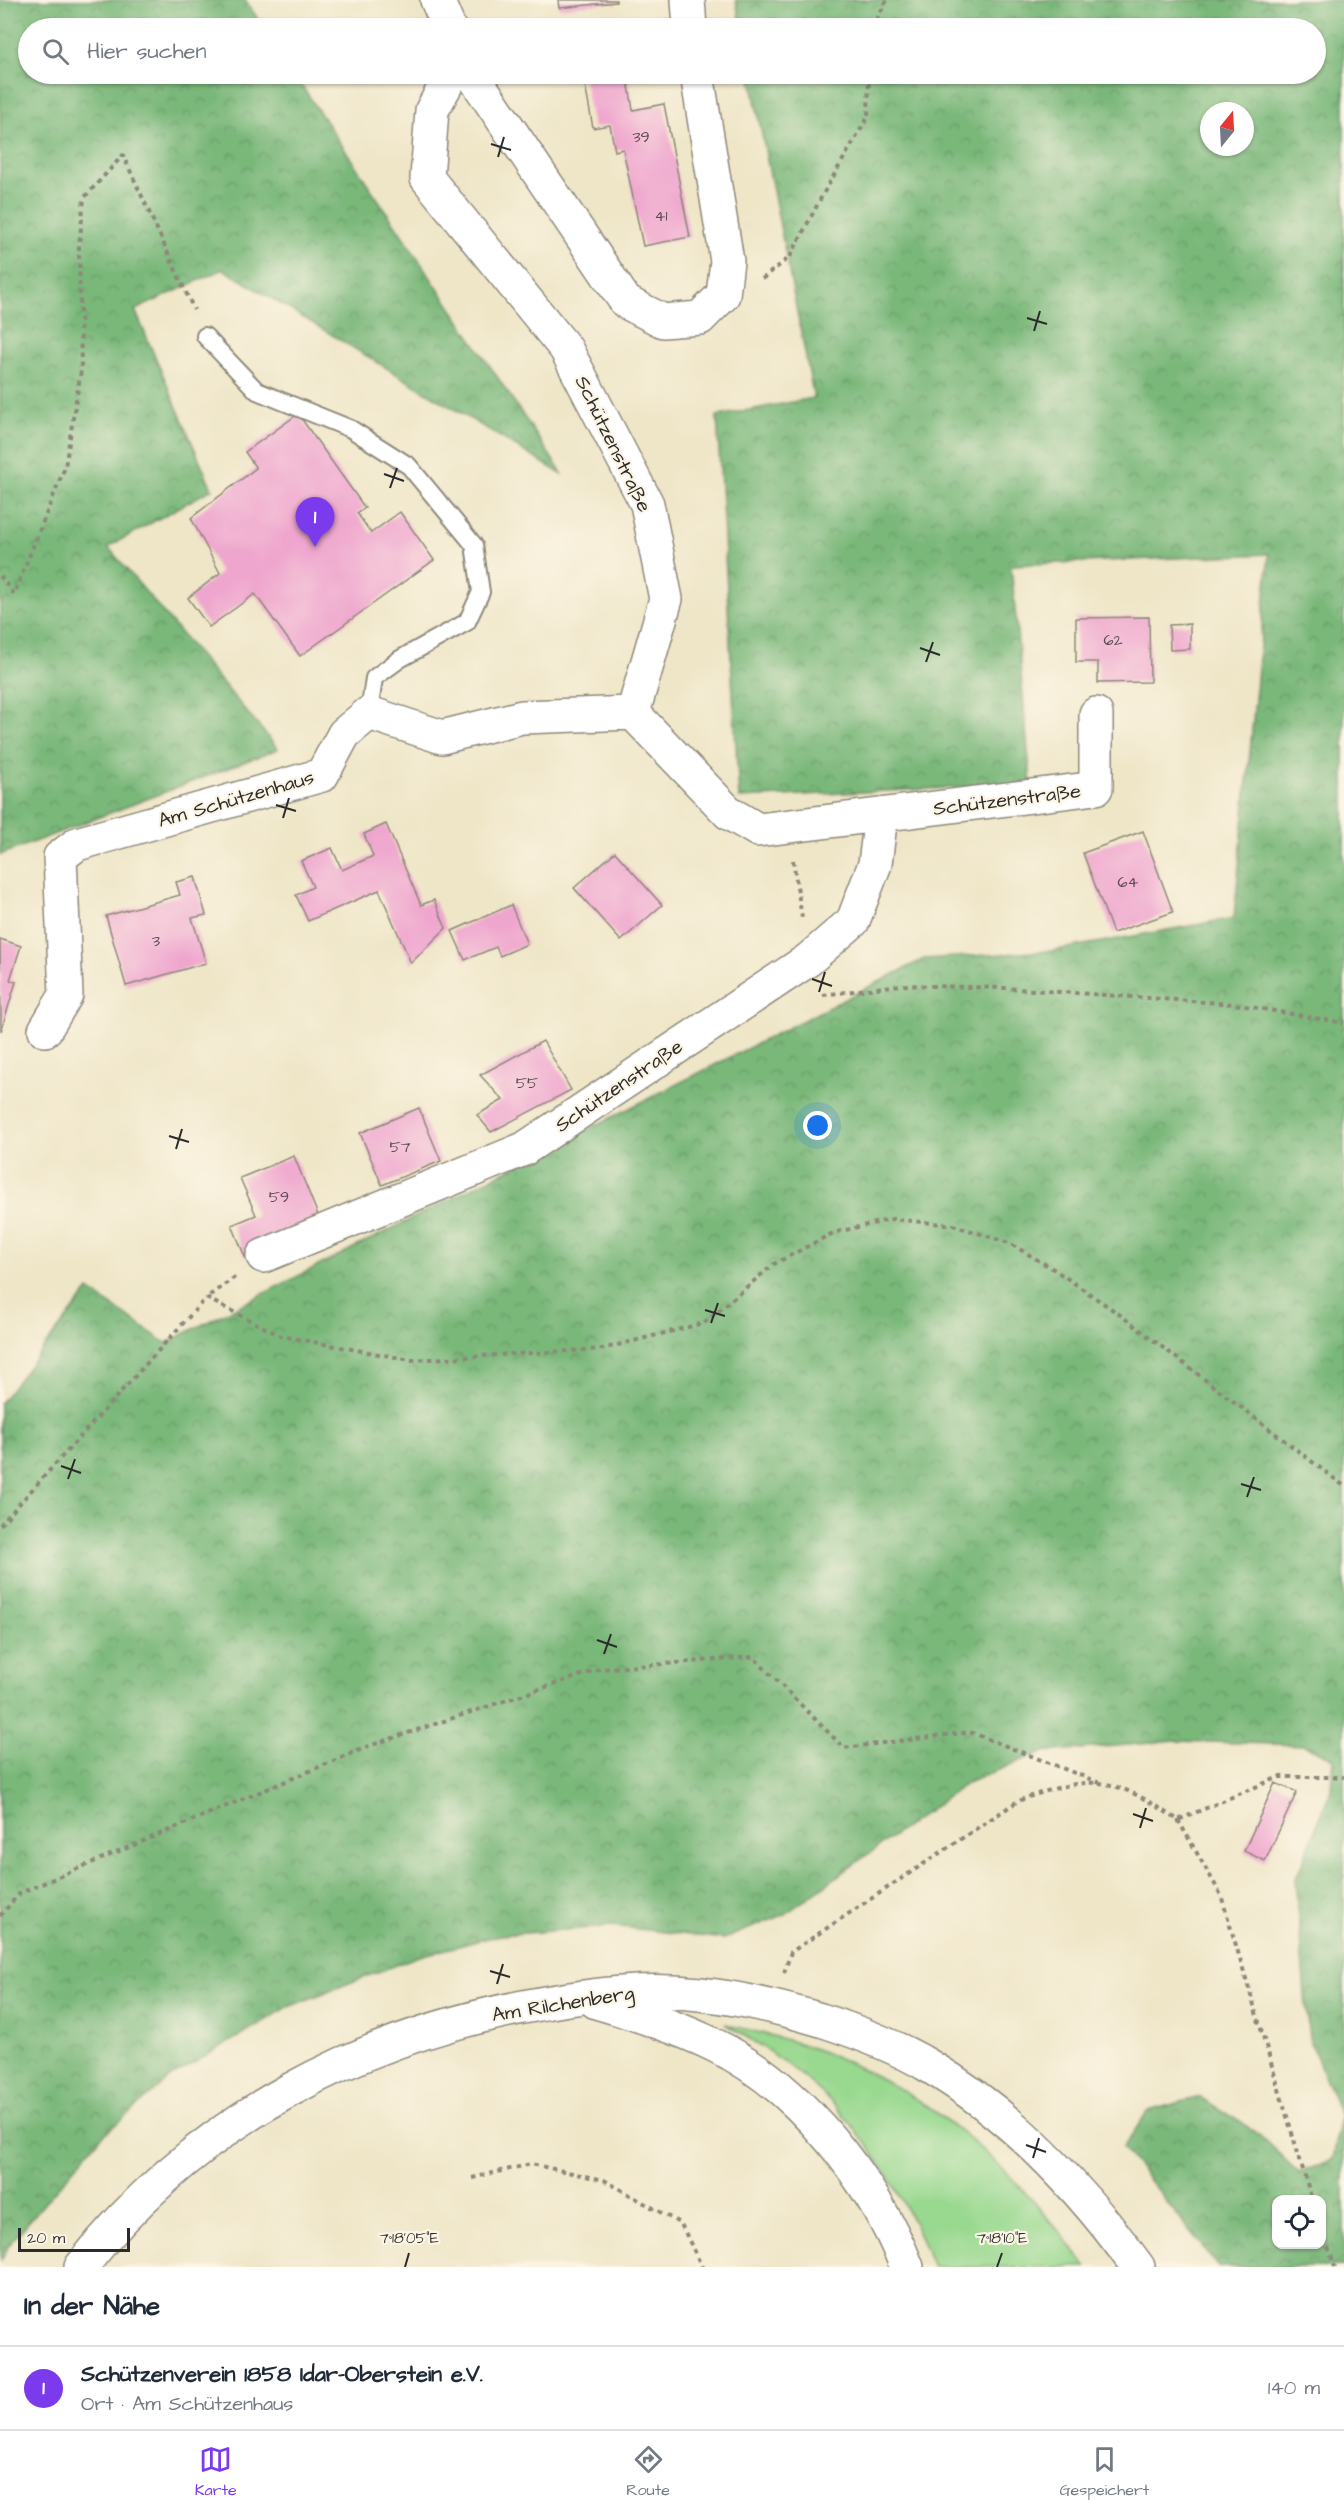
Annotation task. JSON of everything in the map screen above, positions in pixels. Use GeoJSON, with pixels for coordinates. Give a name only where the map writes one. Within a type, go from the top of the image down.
{"type":"FeatureCollection","features":[{"type":"Feature","properties":{"kind":"street"},"geometry":{"type":"LineString","coordinates":[[437,0],[445,18]]}},
{"type":"Feature","properties":{"kind":"street"},"geometry":{"type":"LineString","coordinates":[[688,0],[689,18]]}},
{"type":"Feature","properties":{"kind":"street","name":"Schützenstraße"},"geometry":{"type":"LineString","coordinates":[[446,84],[432,110],[427,178],[566,349],[647,504],[666,599],[633,713],[729,813],[758,830],[1096,788],[1096,714]]}},
{"type":"Feature","properties":{"kind":"street"},"geometry":{"type":"LineString","coordinates":[[479,84],[626,302],[663,321],[700,318],[723,295],[727,261],[699,84]]}},
{"type":"Feature","properties":{"kind":"street"},"geometry":{"type":"LineString","coordinates":[[369,713],[442,737],[522,717],[633,713]]}},
{"type":"Feature","properties":{"kind":"street","name":"Am Schützenhaus"},"geometry":{"type":"LineString","coordinates":[[45,1030],[66,995],[60,857],[77,844],[322,775],[344,734],[369,713]]}},
{"type":"Feature","properties":{"kind":"street","name":"Schützenstraße"},"geometry":{"type":"LineString","coordinates":[[263,1256],[525,1149],[796,968],[853,921],[875,864],[881,816]]}},
{"type":"Feature","properties":{"kind":"street","name":"Am Rilchenberg"},"geometry":{"type":"LineString","coordinates":[[81,2267],[138,2201],[250,2113],[301,2082],[368,2051],[428,2030],[506,2010],[580,1997],[634,1992],[698,1993],[772,2007],[859,2033],[927,2064],[978,2097],[1017,2129],[1075,2189],[1138,2267]]}},
{"type":"Feature","properties":{"kind":"street"},"geometry":{"type":"LineString","coordinates":[[580,1997],[647,2017],[685,2032],[719,2047],[759,2072],[822,2128],[850,2163],[877,2203],[907,2267]]}},
{"type":"Feature","properties":{"kind":"lane"},"geometry":{"type":"LineString","coordinates":[[205,336],[257,391],[351,429],[409,466],[474,545],[481,592],[466,622],[400,659],[374,678],[369,713]]}},
{"type":"Feature","properties":{"kind":"path"},"geometry":{"type":"LineString","coordinates":[[877,18],[887,0]]}},
{"type":"Feature","properties":{"kind":"path"},"geometry":{"type":"LineString","coordinates":[[723,295],[756,285],[790,257],[823,194],[868,117],[869,84]]}},
{"type":"Feature","properties":{"kind":"path"},"geometry":{"type":"LineString","coordinates":[[0,576],[14,594],[65,467],[81,370],[79,247],[84,198],[123,155],[205,336]]}},
{"type":"Feature","properties":{"kind":"path"},"geometry":{"type":"LineString","coordinates":[[788,826],[796,968],[816,996],[900,985],[1004,988],[1234,1004],[1344,1023]]}},
{"type":"Feature","properties":{"kind":"path"},"geometry":{"type":"LineString","coordinates":[[206,1298],[281,1336],[411,1360],[602,1349],[704,1323],[774,1264],[833,1233],[892,1219],[953,1225],[1009,1243],[1055,1270],[1128,1321],[1344,1486]]}},
{"type":"Feature","properties":{"kind":"path"},"geometry":{"type":"LineString","coordinates":[[0,1525],[206,1298],[263,1256]]}},
{"type":"Feature","properties":{"kind":"path"},"geometry":{"type":"LineString","coordinates":[[0,1916],[20,1893],[369,1746],[600,1670],[753,1657],[844,1748],[970,1732],[1100,1783],[1143,1797],[1178,1820],[1221,1896],[1311,2195]]}},
{"type":"Feature","properties":{"kind":"path"},"geometry":{"type":"LineString","coordinates":[[1178,1820],[1279,1777],[1344,1777]]}},
{"type":"Feature","properties":{"kind":"path"},"geometry":{"type":"LineString","coordinates":[[772,2007],[791,1952],[1018,1802],[1051,1789],[1100,1783]]}},
{"type":"Feature","properties":{"kind":"path"},"geometry":{"type":"LineString","coordinates":[[472,2178],[531,2164],[604,2180],[681,2224],[702,2267]]}},
{"type":"Feature","properties":{"kind":"path"},"geometry":{"type":"LineString","coordinates":[[1326,2241],[1335,2267]]}},
{"type":"Feature","properties":{"kind":"green space"},"geometry":{"type":"Polygon","coordinates":[[[0,0],[245,0],[257,18],[18,18],[18,84],[301,84],[563,475],[223,269],[135,310],[212,489],[108,547],[278,749],[0,855],[0,0]]]}},
{"type":"Feature","properties":{"kind":"green space"},"geometry":{"type":"Polygon","coordinates":[[[736,0],[1344,0],[1344,2267],[1219,2267],[1123,2148],[1148,2111],[1200,2097],[1256,2132],[1299,2173],[1333,2159],[1341,2117],[1309,2038],[1295,1881],[1331,1790],[1333,1758],[1303,1745],[1176,1741],[1042,1752],[967,1783],[785,1914],[724,1939],[613,1926],[500,1935],[416,1957],[288,2007],[172,2076],[100,2138],[13,2240],[0,2260],[0,1403],[89,1290],[166,1343],[924,959],[1051,951],[1234,918],[1269,554],[1011,565],[1031,784],[739,798],[717,416],[814,398],[752,84],[1326,84],[1326,18],[739,18],[736,0]]]}},
{"type":"Feature","properties":{"kind":"green space"},"geometry":{"type":"Polygon","coordinates":[[[725,2024],[785,2039],[829,2054],[916,2099],[949,2122],[1007,2174],[1035,2203],[1087,2267],[933,2267],[903,2202],[876,2158],[847,2119],[820,2091],[795,2070],[725,2024]]]}},
{"type":"Feature","properties":{"kind":"building"},"geometry":{"type":"Polygon","coordinates":[[[558,0],[616,0],[616,2],[559,8],[558,0]]]}},
{"type":"Feature","properties":{"kind":"building"},"geometry":{"type":"Polygon","coordinates":[[[585,84],[629,84],[633,110],[664,104],[690,237],[643,246],[623,149],[615,151],[610,125],[593,128],[585,84]]]}},
{"type":"Feature","properties":{"kind":"building"},"geometry":{"type":"Polygon","coordinates":[[[298,414],[365,508],[357,513],[371,533],[400,512],[434,560],[300,656],[255,594],[209,627],[188,598],[220,573],[191,518],[256,468],[245,452],[298,414]]]}},
{"type":"Feature","properties":{"kind":"building"},"geometry":{"type":"Polygon","coordinates":[[[1149,617],[1150,682],[1098,683],[1098,662],[1076,662],[1076,618],[1149,617]]]}},
{"type":"Feature","properties":{"kind":"building"},"geometry":{"type":"Polygon","coordinates":[[[1190,624],[1190,649],[1170,650],[1169,625],[1190,624]]]}},
{"type":"Feature","properties":{"kind":"building"},"geometry":{"type":"Polygon","coordinates":[[[386,824],[421,905],[434,900],[446,928],[411,963],[379,890],[308,921],[296,895],[313,887],[301,861],[332,848],[342,870],[373,856],[364,834],[386,824]]]}},
{"type":"Feature","properties":{"kind":"building"},"geometry":{"type":"Polygon","coordinates":[[[1143,831],[1173,912],[1113,933],[1083,853],[1143,831]]]}},
{"type":"Feature","properties":{"kind":"building"},"geometry":{"type":"Polygon","coordinates":[[[615,852],[662,905],[621,941],[574,888],[615,852]]]}},
{"type":"Feature","properties":{"kind":"building"},"geometry":{"type":"Polygon","coordinates":[[[195,877],[206,915],[192,918],[206,963],[126,986],[106,916],[180,895],[176,882],[195,877]]]}},
{"type":"Feature","properties":{"kind":"building"},"geometry":{"type":"Polygon","coordinates":[[[511,905],[527,944],[500,956],[496,947],[465,960],[452,931],[511,905]]]}},
{"type":"Feature","properties":{"kind":"building"},"geometry":{"type":"Polygon","coordinates":[[[0,939],[21,946],[10,980],[16,982],[1,1031],[0,939]]]}},
{"type":"Feature","properties":{"kind":"building"},"geometry":{"type":"Polygon","coordinates":[[[543,1041],[571,1090],[491,1132],[477,1115],[503,1100],[480,1075],[543,1041]]]}},
{"type":"Feature","properties":{"kind":"building"},"geometry":{"type":"Polygon","coordinates":[[[419,1108],[441,1161],[382,1185],[360,1133],[419,1108]]]}},
{"type":"Feature","properties":{"kind":"building"},"geometry":{"type":"Polygon","coordinates":[[[294,1156],[322,1225],[245,1257],[232,1225],[256,1215],[240,1178],[294,1156]]]}},
{"type":"Feature","properties":{"kind":"building"},"geometry":{"type":"Polygon","coordinates":[[[1275,1783],[1297,1792],[1265,1861],[1244,1851],[1275,1783]]]}},
{"type":"Feature","properties":{"kind":"place","name":"Schützenverein 1858 Idar-Oberstein e.V."},"geometry":{"type":"Point","coordinates":[315,547]}}]}
